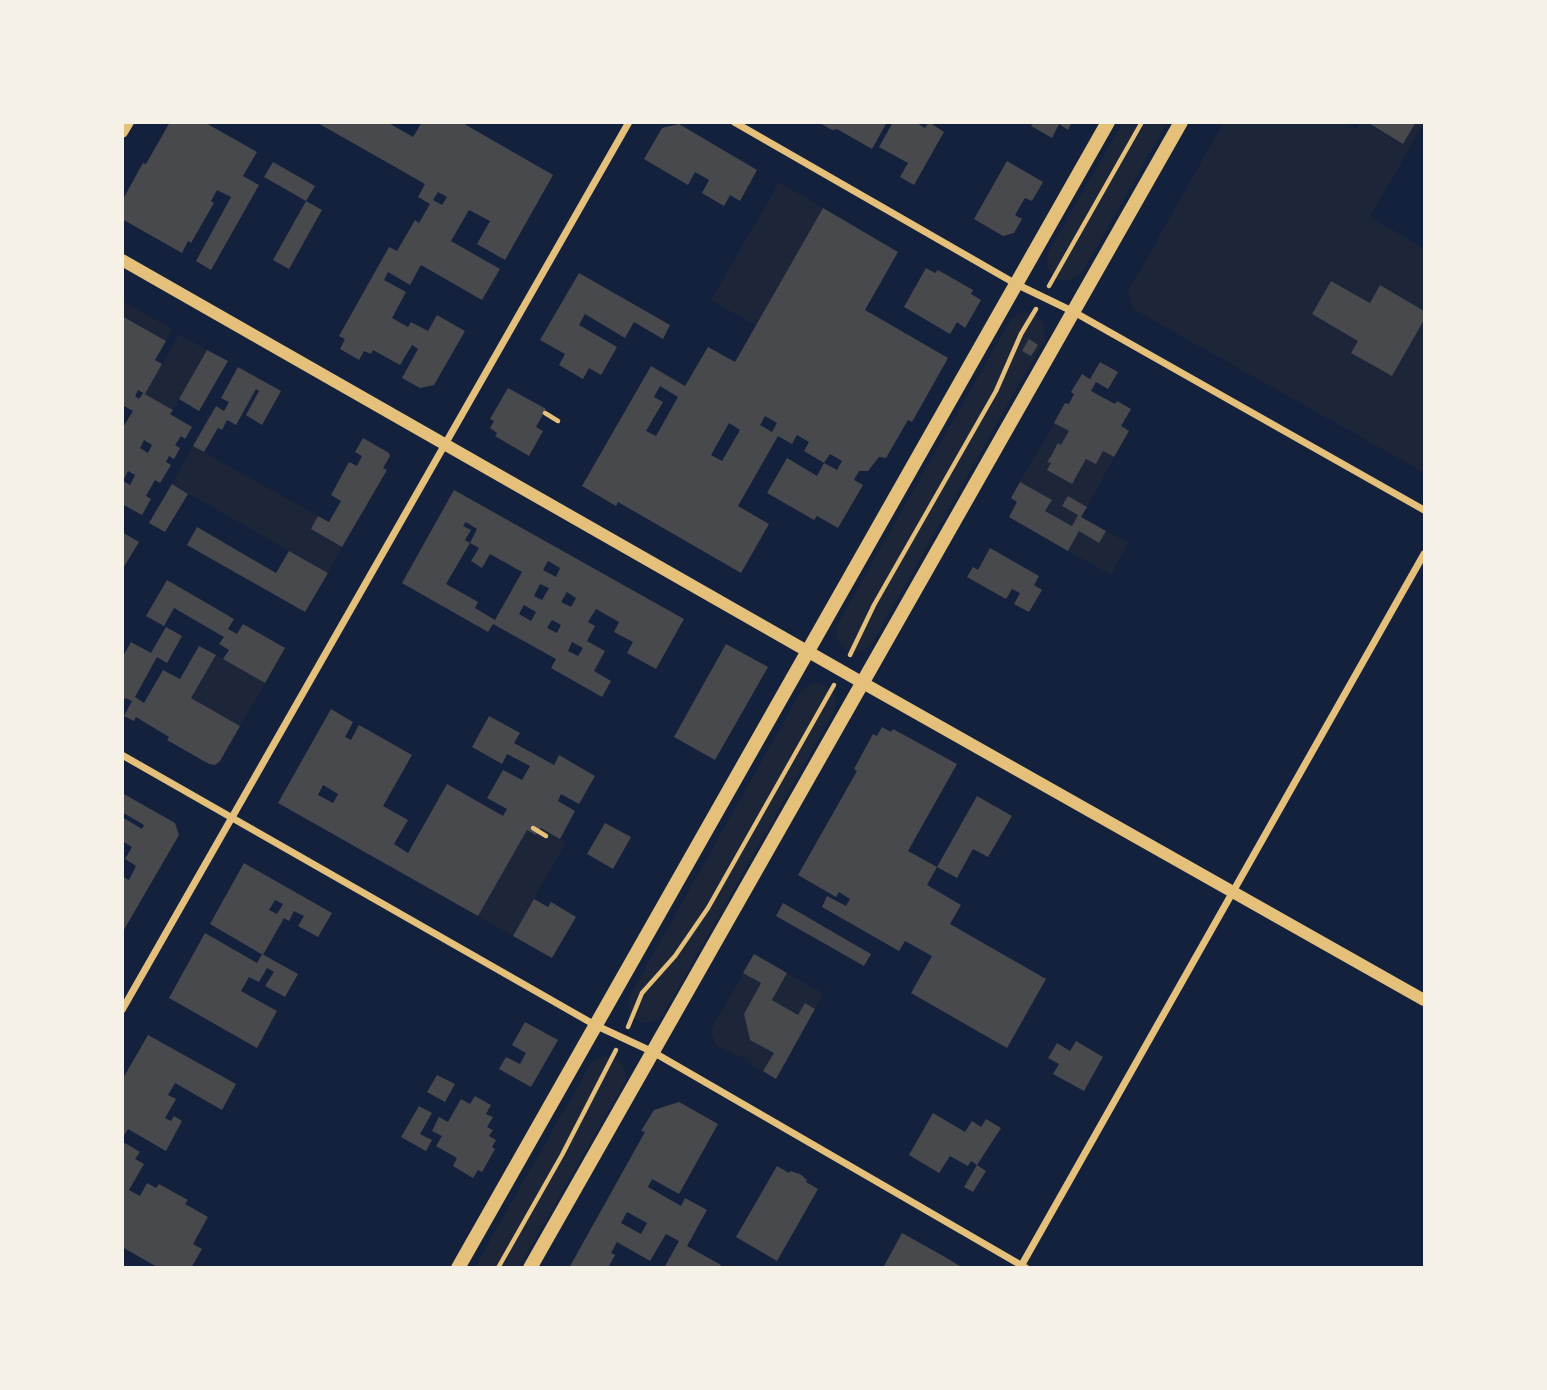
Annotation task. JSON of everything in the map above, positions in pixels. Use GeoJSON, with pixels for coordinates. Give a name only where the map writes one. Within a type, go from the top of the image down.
{"type":"FeatureCollection","features":[{"type":"Feature","properties":{"kind":"main road"},"geometry":{"type":"LineString","coordinates":[[458,1268],[1108,122]]}},
{"type":"Feature","properties":{"kind":"main road"},"geometry":{"type":"LineString","coordinates":[[530,1268],[1181,122]]}},
{"type":"Feature","properties":{"kind":"street"},"geometry":{"type":"LineString","coordinates":[[122,132],[128,122]]}},
{"type":"Feature","properties":{"kind":"street"},"geometry":{"type":"LineString","coordinates":[[122,1010],[629,122]]}},
{"type":"Feature","properties":{"kind":"street"},"geometry":{"type":"LineString","coordinates":[[734,122],[1016,284],[1073,312],[1424,510]]}},
{"type":"Feature","properties":{"kind":"street"},"geometry":{"type":"LineString","coordinates":[[122,260],[1424,1000]]}},
{"type":"Feature","properties":{"kind":"street"},"geometry":{"type":"LineString","coordinates":[[122,755],[595,1025],[653,1052],[1023,1267],[1424,554]]}},
{"type":"Feature","properties":{"kind":"path"},"geometry":{"type":"LineString","coordinates":[[1054,276],[1142,122]]}},
{"type":"Feature","properties":{"kind":"path"},"geometry":{"type":"LineString","coordinates":[[852,652],[871,609],[996,391],[1033,313]]}},
{"type":"Feature","properties":{"kind":"path"},"geometry":{"type":"LineString","coordinates":[[545,413],[558,421]]}},
{"type":"Feature","properties":{"kind":"path"},"geometry":{"type":"LineString","coordinates":[[633,1017],[644,990],[675,956],[708,908],[831,689]]}},
{"type":"Feature","properties":{"kind":"path"},"geometry":{"type":"LineString","coordinates":[[533,828],[546,836]]}},
{"type":"Feature","properties":{"kind":"path"},"geometry":{"type":"LineString","coordinates":[[498,1268],[562,1155],[613,1057]]}},
{"type":"Feature","properties":{"kind":"shaded area"},"geometry":{"type":"Polygon","coordinates":[[[1345,122],[1356,129],[1360,123],[1367,123],[1403,144],[1416,123],[1424,123],[1370,217],[1424,248],[1424,311],[1380,286],[1370,303],[1331,281],[1312,314],[1358,341],[1351,353],[1392,376],[1424,320],[1423,472],[1133,309],[1128,292],[1223,123],[1345,122]]]}},
{"type":"Feature","properties":{"kind":"shaded area"},"geometry":{"type":"Polygon","coordinates":[[[1122,123],[1167,123],[1082,273],[1071,280],[1059,280],[1048,268],[1049,251],[1122,123]]]}},
{"type":"Feature","properties":{"kind":"shaded area"},"geometry":{"type":"Polygon","coordinates":[[[779,182],[823,208],[756,326],[711,300],[779,182]]]}},
{"type":"Feature","properties":{"kind":"shaded area"},"geometry":{"type":"Polygon","coordinates":[[[123,301],[172,329],[166,341],[123,316],[123,301]]]}},
{"type":"Feature","properties":{"kind":"shaded area"},"geometry":{"type":"Polygon","coordinates":[[[1027,312],[1036,315],[1044,324],[1045,339],[871,645],[861,651],[849,651],[838,639],[838,623],[1011,319],[1027,312]]]}},
{"type":"Feature","properties":{"kind":"shaded area"},"geometry":{"type":"Polygon","coordinates":[[[179,334],[207,350],[173,410],[145,394],[179,334]]]}},
{"type":"Feature","properties":{"kind":"shaded area"},"geometry":{"type":"Polygon","coordinates":[[[1054,423],[1069,431],[1061,445],[1058,443],[1048,461],[1051,463],[1047,470],[1071,483],[1086,459],[1096,464],[1103,451],[1114,457],[1087,507],[1068,496],[1063,506],[1078,515],[1072,526],[1045,511],[1052,501],[1020,482],[1054,423]]]}},
{"type":"Feature","properties":{"kind":"shaded area"},"geometry":{"type":"Polygon","coordinates":[[[193,446],[318,516],[311,530],[342,547],[328,573],[172,484],[193,446]]]}},
{"type":"Feature","properties":{"kind":"shaded area"},"geometry":{"type":"Polygon","coordinates":[[[1079,531],[1099,543],[1106,531],[1128,543],[1111,575],[1068,551],[1079,531]]]}},
{"type":"Feature","properties":{"kind":"shaded area"},"geometry":{"type":"Polygon","coordinates":[[[216,655],[265,683],[240,726],[191,698],[216,655]]]}},
{"type":"Feature","properties":{"kind":"shaded area"},"geometry":{"type":"Polygon","coordinates":[[[818,683],[834,693],[834,712],[662,1016],[653,1022],[640,1022],[629,1012],[629,997],[801,691],[818,683]]]}},
{"type":"Feature","properties":{"kind":"shaded area"},"geometry":{"type":"Polygon","coordinates":[[[541,828],[566,842],[513,936],[478,916],[527,830],[536,835],[541,828]]]}},
{"type":"Feature","properties":{"kind":"shaded area"},"geometry":{"type":"Polygon","coordinates":[[[743,973],[761,983],[744,1014],[750,1040],[774,1053],[763,1071],[752,1065],[744,1056],[739,1057],[715,1044],[711,1030],[743,973]]]}},
{"type":"Feature","properties":{"kind":"shaded area"},"geometry":{"type":"Polygon","coordinates":[[[787,973],[824,994],[815,1009],[805,1003],[798,1015],[772,1000],[787,973]]]}},
{"type":"Feature","properties":{"kind":"shaded area"},"geometry":{"type":"Polygon","coordinates":[[[604,1056],[614,1058],[624,1067],[625,1082],[519,1267],[474,1268],[591,1063],[604,1056]]]}},
{"type":"Feature","properties":{"kind":"building"},"geometry":{"type":"Polygon","coordinates":[[[170,122],[204,122],[257,152],[243,176],[259,185],[211,270],[196,261],[231,197],[217,190],[211,201],[214,203],[191,243],[188,241],[182,253],[122,219],[122,201],[170,122]]]}},
{"type":"Feature","properties":{"kind":"building"},"geometry":{"type":"Polygon","coordinates":[[[316,122],[387,122],[413,137],[422,122],[461,122],[553,175],[505,260],[477,244],[490,221],[469,210],[451,241],[500,269],[482,300],[421,265],[410,285],[388,272],[384,280],[406,292],[392,318],[408,327],[411,322],[428,331],[437,315],[465,331],[434,385],[420,388],[402,378],[418,349],[412,345],[400,365],[373,350],[371,354],[364,351],[359,360],[340,349],[345,339],[339,336],[389,247],[397,251],[415,220],[419,223],[430,204],[418,197],[425,184],[316,122]],[[438,192],[433,200],[442,205],[447,197],[438,192]]]}},
{"type":"Feature","properties":{"kind":"building"},"geometry":{"type":"Polygon","coordinates":[[[818,122],[887,122],[872,149],[837,129],[832,130],[818,122]]]}},
{"type":"Feature","properties":{"kind":"building"},"geometry":{"type":"Polygon","coordinates":[[[893,122],[915,122],[925,128],[929,122],[944,132],[914,185],[900,177],[908,163],[879,147],[893,122]]]}},
{"type":"Feature","properties":{"kind":"building"},"geometry":{"type":"Polygon","coordinates":[[[1033,122],[1072,122],[1068,130],[1059,124],[1052,138],[1031,126],[1033,122]]]}},
{"type":"Feature","properties":{"kind":"building"},"geometry":{"type":"Polygon","coordinates":[[[1367,122],[1416,122],[1403,144],[1367,122]]]}},
{"type":"Feature","properties":{"kind":"building"},"geometry":{"type":"Polygon","coordinates":[[[679,124],[757,170],[740,201],[730,195],[724,206],[702,193],[709,180],[695,172],[688,185],[644,159],[662,128],[679,124]]]}},
{"type":"Feature","properties":{"kind":"building"},"geometry":{"type":"Polygon","coordinates":[[[1007,161],[1043,182],[1032,201],[1025,198],[1015,215],[1022,219],[1014,233],[1003,236],[974,219],[1007,161]]]}},
{"type":"Feature","properties":{"kind":"building"},"geometry":{"type":"Polygon","coordinates":[[[273,162],[315,186],[306,201],[264,177],[273,162]]]}},
{"type":"Feature","properties":{"kind":"building"},"geometry":{"type":"Polygon","coordinates":[[[306,201],[322,210],[289,269],[273,260],[306,201]]]}},
{"type":"Feature","properties":{"kind":"building"},"geometry":{"type":"Polygon","coordinates":[[[823,208],[898,252],[865,310],[948,358],[912,422],[908,420],[886,458],[879,457],[868,471],[859,471],[854,480],[863,485],[838,528],[817,516],[814,520],[767,493],[787,458],[817,476],[824,463],[804,451],[809,442],[797,435],[792,444],[778,436],[738,506],[769,524],[741,573],[618,502],[616,506],[582,486],[651,366],[685,386],[708,347],[735,362],[823,208]],[[660,386],[654,397],[663,402],[646,431],[656,436],[678,397],[660,386]],[[765,416],[760,425],[772,432],[777,423],[765,416]],[[729,423],[711,455],[722,461],[740,430],[729,423]],[[830,454],[824,463],[837,470],[842,461],[830,454]]]}},
{"type":"Feature","properties":{"kind":"building"},"geometry":{"type":"Polygon","coordinates":[[[926,268],[935,273],[938,270],[973,290],[971,294],[981,300],[965,328],[957,322],[950,334],[904,307],[926,268]]]}},
{"type":"Feature","properties":{"kind":"building"},"geometry":{"type":"Polygon","coordinates":[[[579,273],[670,325],[663,339],[634,322],[625,338],[585,314],[579,325],[617,347],[601,375],[589,368],[583,379],[559,365],[565,354],[540,340],[579,273]]]}},
{"type":"Feature","properties":{"kind":"building"},"geometry":{"type":"Polygon","coordinates":[[[1331,281],[1370,303],[1380,285],[1424,311],[1424,320],[1392,376],[1351,353],[1358,341],[1312,314],[1331,281]]]}},
{"type":"Feature","properties":{"kind":"building"},"geometry":{"type":"Polygon","coordinates":[[[122,316],[166,341],[155,360],[162,364],[145,394],[138,390],[135,396],[139,399],[143,393],[173,410],[170,414],[192,427],[185,439],[181,436],[175,445],[180,448],[174,459],[169,456],[166,462],[171,465],[160,483],[155,480],[146,496],[151,499],[142,515],[122,504],[122,429],[133,411],[122,405],[122,316]],[[144,440],[140,448],[148,453],[152,445],[144,440]],[[128,471],[123,481],[130,485],[135,475],[128,471]]]}},
{"type":"Feature","properties":{"kind":"building"},"geometry":{"type":"Polygon","coordinates":[[[1029,339],[1038,345],[1031,356],[1022,351],[1029,339]]]}},
{"type":"Feature","properties":{"kind":"building"},"geometry":{"type":"Polygon","coordinates":[[[207,350],[228,361],[199,411],[179,399],[207,350]]]}},
{"type":"Feature","properties":{"kind":"building"},"geometry":{"type":"Polygon","coordinates":[[[1100,362],[1118,372],[1108,389],[1096,382],[1091,391],[1131,409],[1121,426],[1129,431],[1114,457],[1103,451],[1096,464],[1086,459],[1072,484],[1047,470],[1051,463],[1047,462],[1069,431],[1054,423],[1065,403],[1069,404],[1074,394],[1071,392],[1082,374],[1090,379],[1100,362]]]}},
{"type":"Feature","properties":{"kind":"building"},"geometry":{"type":"Polygon","coordinates":[[[238,367],[281,391],[262,425],[246,415],[259,391],[256,389],[236,425],[227,420],[222,430],[218,428],[204,452],[193,446],[216,406],[224,411],[229,402],[221,398],[238,367]]]}},
{"type":"Feature","properties":{"kind":"building"},"geometry":{"type":"Polygon","coordinates":[[[508,388],[546,409],[536,427],[543,431],[529,456],[495,436],[497,433],[490,428],[494,421],[490,419],[508,388]]]}},
{"type":"Feature","properties":{"kind":"building"},"geometry":{"type":"Polygon","coordinates":[[[363,438],[390,456],[383,468],[387,470],[342,547],[311,529],[318,516],[329,522],[341,501],[331,495],[349,462],[357,466],[362,456],[355,452],[363,438]]]}},
{"type":"Feature","properties":{"kind":"building"},"geometry":{"type":"Polygon","coordinates":[[[1020,482],[1052,500],[1045,511],[1072,526],[1078,515],[1062,506],[1068,496],[1087,507],[1081,517],[1106,531],[1099,543],[1079,531],[1068,551],[1009,517],[1017,502],[1011,498],[1020,482]]]}},
{"type":"Feature","properties":{"kind":"building"},"geometry":{"type":"Polygon","coordinates":[[[172,484],[188,494],[165,532],[149,523],[172,484]]]}},
{"type":"Feature","properties":{"kind":"building"},"geometry":{"type":"Polygon","coordinates":[[[454,490],[684,619],[656,669],[627,653],[633,642],[614,632],[619,622],[596,609],[588,622],[595,626],[587,641],[605,651],[594,671],[611,681],[602,697],[551,668],[556,659],[493,624],[488,632],[402,583],[454,490]],[[466,522],[463,526],[471,530],[465,540],[470,543],[477,529],[466,522]],[[470,543],[446,584],[478,602],[475,608],[495,620],[522,572],[490,554],[482,568],[471,561],[479,548],[470,543]],[[548,561],[543,570],[556,577],[560,568],[548,561]],[[540,584],[534,596],[542,600],[549,588],[540,584]],[[567,592],[561,602],[571,607],[576,598],[567,592]],[[524,605],[519,614],[531,621],[536,612],[524,605]],[[552,620],[547,628],[557,633],[561,625],[552,620]],[[572,642],[568,651],[578,656],[583,648],[572,642]]]}},
{"type":"Feature","properties":{"kind":"building"},"geometry":{"type":"Polygon","coordinates":[[[197,527],[276,573],[289,551],[328,573],[305,612],[187,545],[197,527]]]}},
{"type":"Feature","properties":{"kind":"building"},"geometry":{"type":"Polygon","coordinates":[[[122,532],[139,542],[122,570],[122,532]]]}},
{"type":"Feature","properties":{"kind":"building"},"geometry":{"type":"Polygon","coordinates":[[[990,548],[1039,576],[1034,585],[1042,590],[1029,612],[1014,604],[1020,593],[1012,589],[1006,599],[967,577],[973,567],[978,570],[990,548]]]}},
{"type":"Feature","properties":{"kind":"building"},"geometry":{"type":"Polygon","coordinates":[[[167,580],[234,619],[228,629],[237,634],[243,624],[285,648],[265,683],[223,659],[229,650],[219,644],[224,637],[174,608],[164,626],[146,616],[167,580]]]}},
{"type":"Feature","properties":{"kind":"building"},"geometry":{"type":"Polygon","coordinates":[[[166,627],[182,636],[167,663],[157,657],[135,697],[144,703],[163,670],[180,679],[199,646],[216,655],[191,698],[240,726],[215,765],[167,740],[169,737],[136,717],[134,721],[124,716],[132,701],[125,698],[122,703],[122,658],[131,642],[151,653],[166,627]]]}},
{"type":"Feature","properties":{"kind":"building"},"geometry":{"type":"Polygon","coordinates":[[[726,644],[768,667],[715,760],[674,737],[726,644]]]}},
{"type":"Feature","properties":{"kind":"building"},"geometry":{"type":"Polygon","coordinates":[[[331,709],[353,722],[345,737],[351,740],[359,725],[412,755],[383,806],[408,820],[394,844],[408,853],[447,784],[503,816],[507,809],[487,798],[503,770],[522,780],[530,766],[507,754],[502,764],[472,747],[489,716],[520,733],[514,743],[554,765],[559,755],[595,776],[579,804],[561,794],[558,801],[575,811],[560,839],[541,828],[536,835],[527,830],[478,916],[278,803],[331,709]],[[323,785],[318,795],[333,803],[338,794],[323,785]]]}},
{"type":"Feature","properties":{"kind":"building"},"geometry":{"type":"Polygon","coordinates":[[[882,727],[891,732],[893,729],[957,764],[908,851],[937,867],[927,885],[961,905],[950,924],[1046,979],[1007,1048],[911,993],[932,956],[905,941],[899,951],[822,907],[827,896],[846,906],[850,899],[839,892],[836,897],[798,875],[857,771],[854,769],[873,734],[877,736],[882,727]]]}},
{"type":"Feature","properties":{"kind":"building"},"geometry":{"type":"Polygon","coordinates":[[[122,793],[175,823],[179,835],[122,933],[122,876],[129,880],[136,866],[125,859],[132,847],[122,841],[122,817],[142,829],[144,825],[122,812],[122,793]]]}},
{"type":"Feature","properties":{"kind":"building"},"geometry":{"type":"Polygon","coordinates":[[[977,796],[1012,816],[988,857],[973,849],[957,878],[937,867],[977,796]]]}},
{"type":"Feature","properties":{"kind":"building"},"geometry":{"type":"Polygon","coordinates":[[[605,823],[631,837],[613,869],[587,854],[605,823]]]}},
{"type":"Feature","properties":{"kind":"building"},"geometry":{"type":"Polygon","coordinates":[[[244,863],[332,913],[318,937],[298,926],[304,916],[294,911],[289,921],[284,918],[263,955],[210,924],[244,863]],[[275,900],[269,910],[277,914],[283,904],[275,900]]]}},
{"type":"Feature","properties":{"kind":"building"},"geometry":{"type":"Polygon","coordinates":[[[534,899],[548,907],[551,902],[576,917],[552,958],[513,936],[534,899]]]}},
{"type":"Feature","properties":{"kind":"building"},"geometry":{"type":"Polygon","coordinates":[[[783,903],[871,954],[864,966],[776,916],[783,903]]]}},
{"type":"Feature","properties":{"kind":"building"},"geometry":{"type":"Polygon","coordinates":[[[205,933],[257,963],[262,954],[298,974],[285,997],[265,986],[274,972],[267,968],[259,982],[249,977],[241,991],[277,1011],[257,1048],[169,998],[205,933]]]}},
{"type":"Feature","properties":{"kind":"building"},"geometry":{"type":"Polygon","coordinates":[[[754,954],[787,973],[772,1000],[798,1015],[805,1003],[815,1009],[776,1079],[763,1071],[774,1053],[750,1040],[744,1014],[761,983],[743,973],[754,954]]]}},
{"type":"Feature","properties":{"kind":"building"},"geometry":{"type":"Polygon","coordinates":[[[525,1022],[558,1040],[531,1087],[499,1069],[506,1057],[520,1064],[526,1053],[512,1045],[525,1022]]]}},
{"type":"Feature","properties":{"kind":"building"},"geometry":{"type":"Polygon","coordinates":[[[148,1035],[236,1084],[222,1110],[175,1083],[168,1095],[176,1099],[165,1118],[171,1121],[174,1116],[182,1121],[166,1151],[128,1129],[122,1139],[122,1080],[148,1035]]]}},
{"type":"Feature","properties":{"kind":"building"},"geometry":{"type":"Polygon","coordinates":[[[1076,1041],[1103,1057],[1084,1091],[1053,1074],[1059,1064],[1048,1058],[1057,1043],[1070,1051],[1076,1041]]]}},
{"type":"Feature","properties":{"kind":"building"},"geometry":{"type":"Polygon","coordinates":[[[437,1075],[455,1084],[445,1102],[427,1092],[437,1075]]]}},
{"type":"Feature","properties":{"kind":"building"},"geometry":{"type":"Polygon","coordinates":[[[475,1096],[491,1105],[486,1114],[493,1117],[487,1127],[493,1130],[489,1136],[496,1140],[492,1147],[495,1149],[482,1172],[478,1170],[473,1178],[453,1166],[457,1158],[436,1146],[442,1136],[432,1131],[439,1117],[448,1122],[461,1099],[470,1104],[475,1096]]]}},
{"type":"Feature","properties":{"kind":"building"},"geometry":{"type":"Polygon","coordinates":[[[679,1102],[718,1124],[679,1194],[652,1179],[648,1187],[681,1206],[685,1198],[707,1210],[687,1246],[721,1265],[719,1268],[664,1268],[679,1241],[666,1234],[650,1261],[617,1242],[611,1253],[615,1255],[608,1268],[569,1268],[645,1132],[641,1131],[654,1110],[679,1102]],[[627,1212],[621,1223],[641,1234],[647,1223],[627,1212]]]}},
{"type":"Feature","properties":{"kind":"building"},"geometry":{"type":"Polygon","coordinates":[[[419,1106],[432,1113],[420,1134],[432,1140],[426,1151],[401,1137],[419,1106]]]}},
{"type":"Feature","properties":{"kind":"building"},"geometry":{"type":"Polygon","coordinates":[[[933,1113],[965,1132],[972,1121],[981,1127],[986,1119],[1001,1128],[977,1165],[971,1161],[968,1166],[950,1156],[939,1173],[909,1155],[933,1113]]]}},
{"type":"Feature","properties":{"kind":"building"},"geometry":{"type":"Polygon","coordinates":[[[125,1143],[140,1152],[135,1159],[144,1164],[129,1190],[140,1196],[147,1183],[156,1188],[159,1184],[188,1200],[185,1204],[208,1217],[193,1244],[202,1249],[191,1268],[159,1268],[122,1247],[122,1147],[125,1143]]]}},
{"type":"Feature","properties":{"kind":"building"},"geometry":{"type":"Polygon","coordinates":[[[977,1165],[986,1171],[973,1192],[964,1187],[977,1165]]]}},
{"type":"Feature","properties":{"kind":"building"},"geometry":{"type":"Polygon","coordinates":[[[777,1166],[789,1173],[800,1174],[806,1182],[818,1189],[777,1261],[736,1237],[777,1166]]]}},
{"type":"Feature","properties":{"kind":"building"},"geometry":{"type":"Polygon","coordinates":[[[902,1233],[945,1257],[963,1268],[883,1268],[902,1233]]]}}]}
